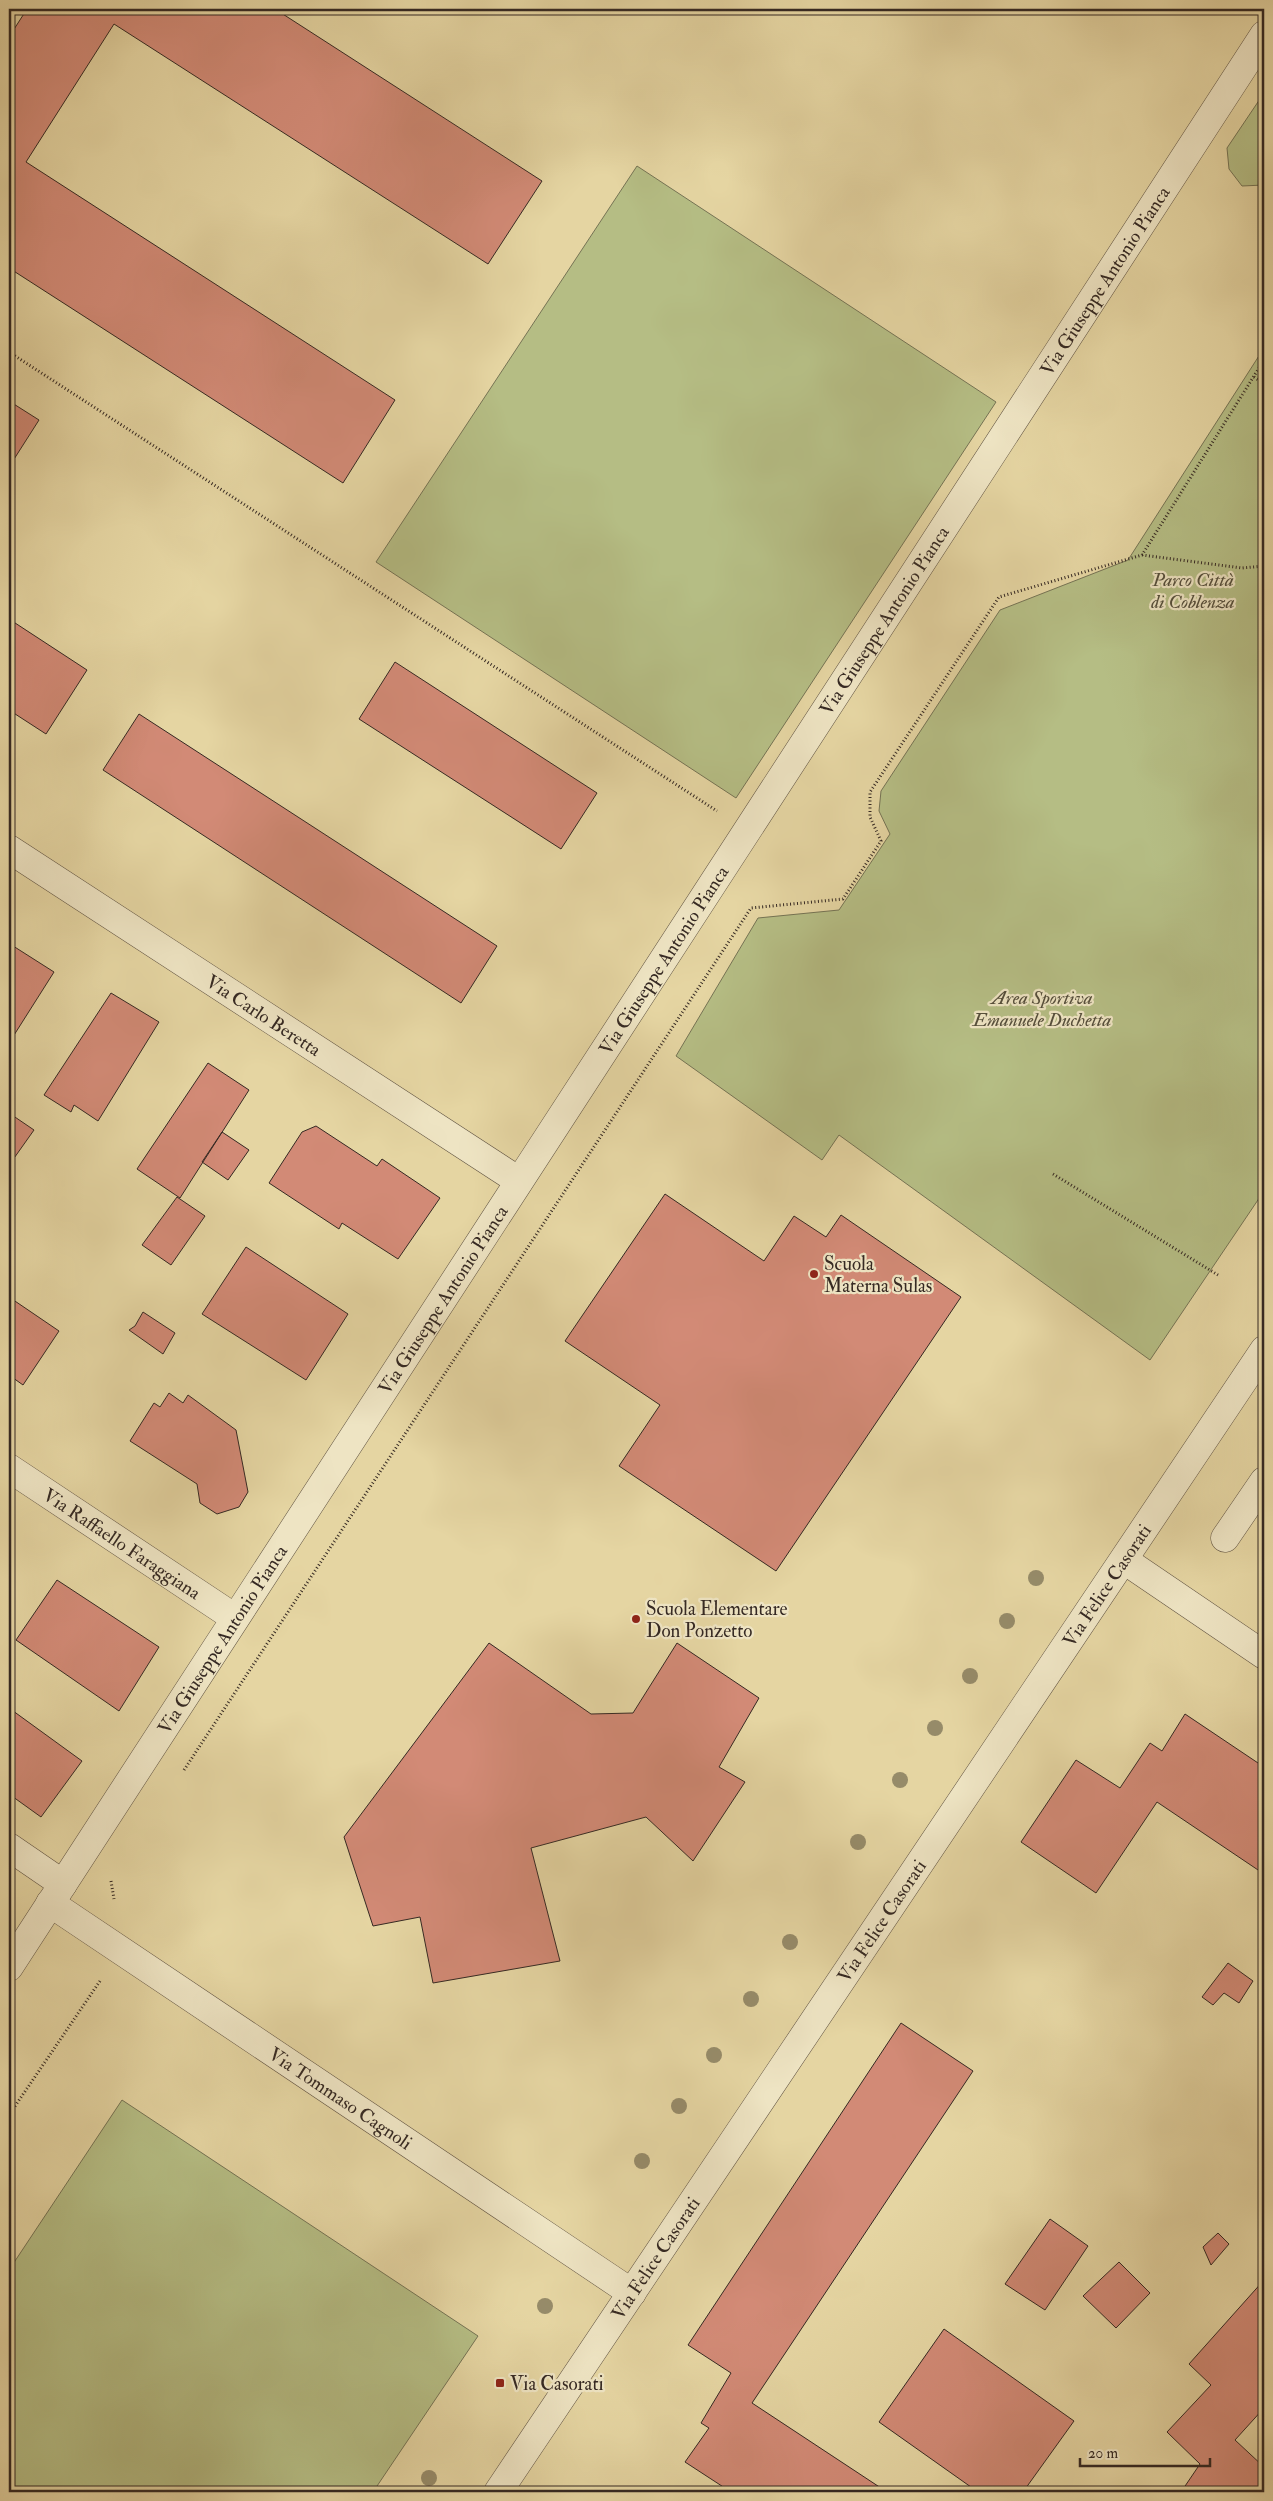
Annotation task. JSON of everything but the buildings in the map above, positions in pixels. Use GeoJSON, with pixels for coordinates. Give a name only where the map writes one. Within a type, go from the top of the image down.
{"type":"FeatureCollection","features":[{"type":"Feature","properties":{"kind":"street","name":"Via Giuseppe Antonio Pianca"},"geometry":{"type":"LineString","coordinates":[[9,1967],[1264,35]]}},
{"type":"Feature","properties":{"kind":"street","name":"Via Carlo Beretta"},"geometry":{"type":"LineString","coordinates":[[9,849],[519,1181]]}},
{"type":"Feature","properties":{"kind":"street","name":"Via Felice Casorati"},"geometry":{"type":"LineString","coordinates":[[498,2492],[1264,1350]]}},
{"type":"Feature","properties":{"kind":"street","name":"Via Raffaello Faraggiana"},"geometry":{"type":"LineString","coordinates":[[9,1468],[235,1618]]}},
{"type":"Feature","properties":{"kind":"street"},"geometry":{"type":"LineString","coordinates":[[1225,1538],[1264,1481]]}},
{"type":"Feature","properties":{"kind":"street"},"geometry":{"type":"LineString","coordinates":[[1124,1560],[1264,1655]]}},
{"type":"Feature","properties":{"kind":"street"},"geometry":{"type":"LineString","coordinates":[[9,1847],[57,1894]]}},
{"type":"Feature","properties":{"kind":"street","name":"Via Tommaso Cagnoli"},"geometry":{"type":"LineString","coordinates":[[57,1894],[120,1950],[632,2293]]}},
{"type":"Feature","properties":{"kind":"path"},"geometry":{"type":"LineString","coordinates":[[9,352],[747,830]]}},
{"type":"Feature","properties":{"kind":"path"},"geometry":{"type":"LineString","coordinates":[[1142,556],[1264,360]]}},
{"type":"Feature","properties":{"kind":"path"},"geometry":{"type":"LineString","coordinates":[[1254,376],[1264,384]]}},
{"type":"Feature","properties":{"kind":"path"},"geometry":{"type":"LineString","coordinates":[[181,1775],[752,908],[842,899],[881,841],[870,818],[870,792],[999,598],[1142,556],[1242,568],[1264,566]]}},
{"type":"Feature","properties":{"kind":"path"},"geometry":{"type":"LineString","coordinates":[[1053,1174],[1218,1275]]}},
{"type":"Feature","properties":{"kind":"path"},"geometry":{"type":"LineString","coordinates":[[116,1874],[110,1882],[113,1899],[120,1904]]}},
{"type":"Feature","properties":{"kind":"path"},"geometry":{"type":"LineString","coordinates":[[9,2115],[120,1950]]}},
{"type":"Feature","properties":{"kind":"green space"},"geometry":{"type":"Polygon","coordinates":[[[1264,93],[1264,185],[1242,186],[1229,169],[1227,148],[1264,93]]]}},
{"type":"Feature","properties":{"kind":"green space"},"geometry":{"type":"Polygon","coordinates":[[[637,166],[996,402],[736,798],[376,562],[637,166]]]}},
{"type":"Feature","properties":{"kind":"green space","name":"Area Sportiva Emanuele Duchetta"},"geometry":{"type":"Polygon","coordinates":[[[1264,348],[1264,1191],[1150,1360],[839,1135],[822,1160],[676,1056],[758,918],[839,910],[890,834],[879,811],[881,791],[1000,610],[1128,560],[1264,348]]]}},
{"type":"Feature","properties":{"kind":"green space"},"geometry":{"type":"Polygon","coordinates":[[[122,2100],[478,2336],[373,2492],[9,2492],[9,2270],[122,2100]]]}},
{"type":"Feature","properties":{"kind":"place","name":"Scuola Materna Sulas"},"geometry":{"type":"Point","coordinates":[814,1274]}},
{"type":"Feature","properties":{"kind":"place","name":"Scuola Elementare Don Ponzetto"},"geometry":{"type":"Point","coordinates":[636,1619]}},
{"type":"Feature","properties":{"kind":"place","name":"Via Casorati"},"geometry":{"type":"Point","coordinates":[500,2383]}},
{"type":"Feature","properties":{"kind":"park label","name":"Parco Città di Coblenza"},"geometry":{"type":"Point","coordinates":[1193,590]}}]}
